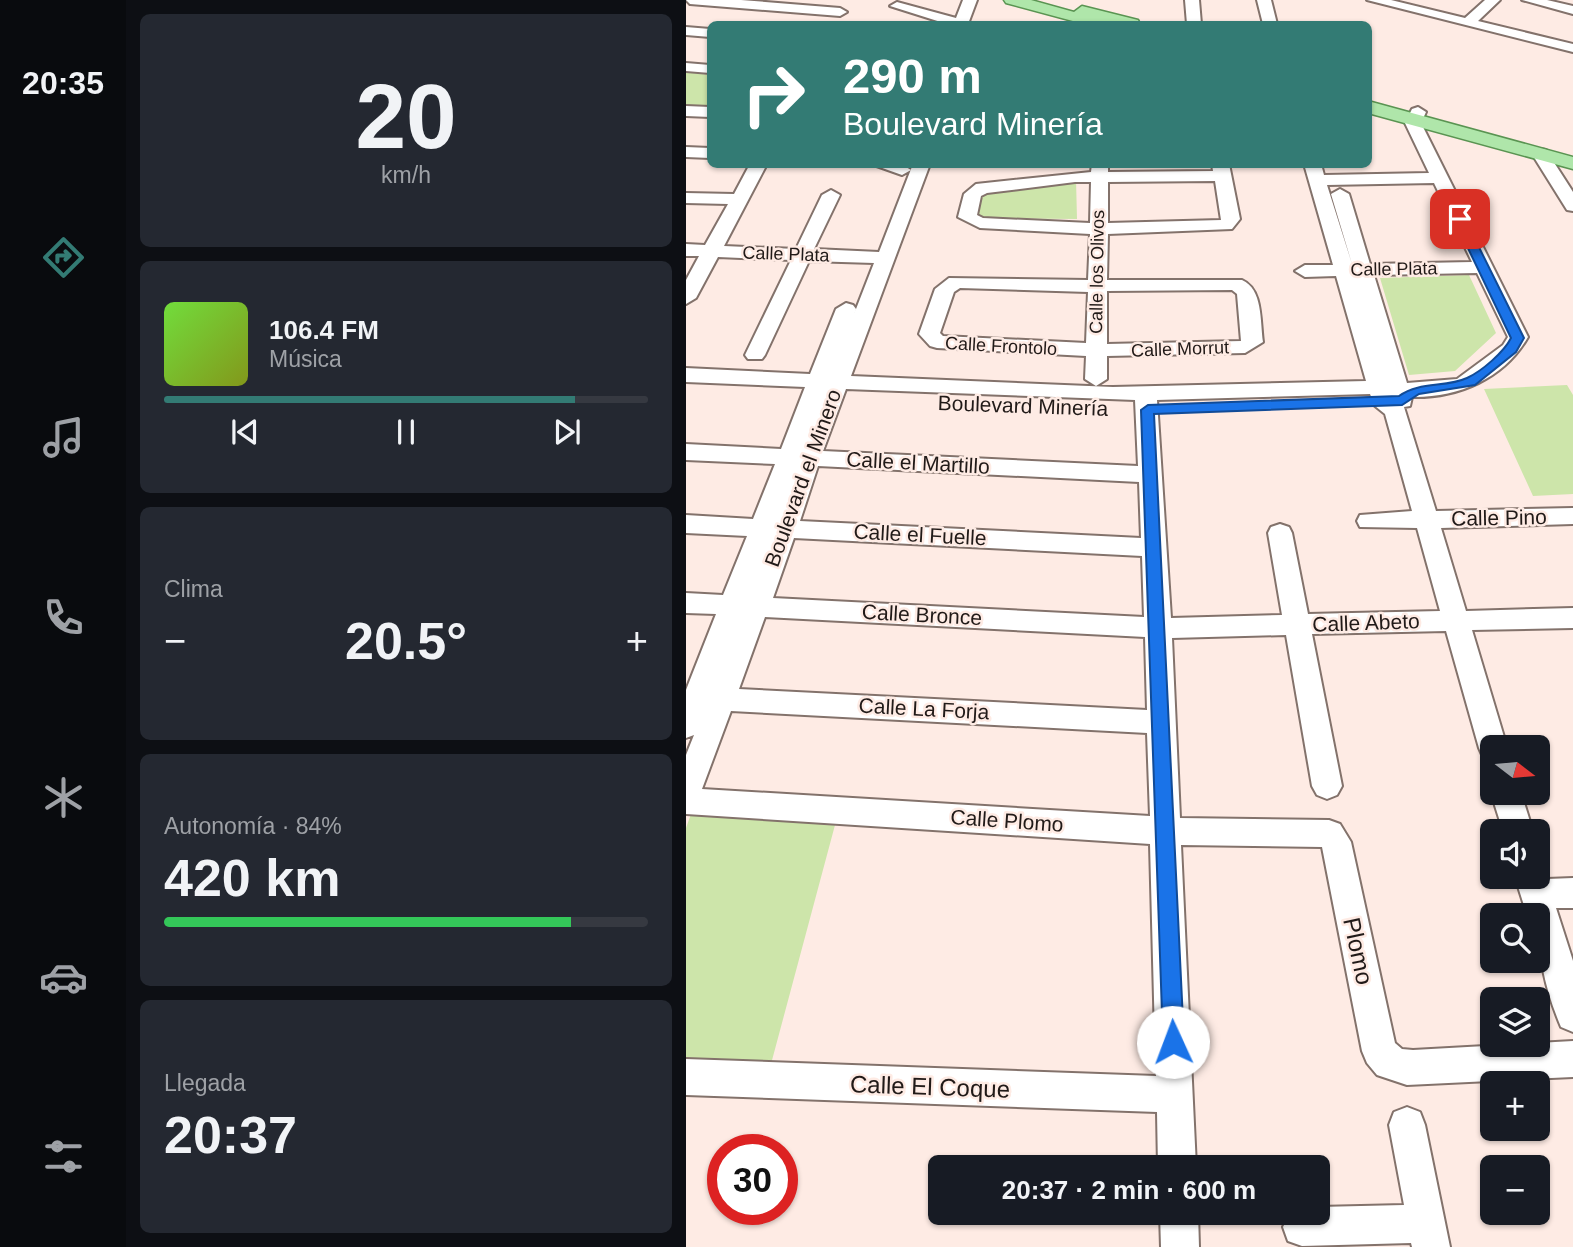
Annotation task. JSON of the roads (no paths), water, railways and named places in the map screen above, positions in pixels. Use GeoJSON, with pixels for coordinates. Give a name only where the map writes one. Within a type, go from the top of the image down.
{"type":"FeatureCollection","features":[{"type":"Feature","properties":{"kind":"main road"},"geometry":{"type":"LineString","coordinates":[[987,0],[1064,21]]}},
{"type":"Feature","properties":{"kind":"main road"},"geometry":{"type":"LineString","coordinates":[[1012,0],[1090,21]]}},
{"type":"Feature","properties":{"kind":"main road"},"geometry":{"type":"LineString","coordinates":[[1044,0],[1121,21]]}},
{"type":"Feature","properties":{"kind":"main road"},"geometry":{"type":"LineString","coordinates":[[1372,91],[1573,145]]}},
{"type":"Feature","properties":{"kind":"main road"},"geometry":{"type":"LineString","coordinates":[[1372,100],[1573,163]]}},
{"type":"Feature","properties":{"kind":"main road"},"geometry":{"type":"LineString","coordinates":[[1372,108],[1573,154]]}},
{"type":"Feature","properties":{"kind":"street"},"geometry":{"type":"LineString","coordinates":[[690,0],[840,12]]}},
{"type":"Feature","properties":{"kind":"street"},"geometry":{"type":"LineString","coordinates":[[962,21],[970,0]]}},
{"type":"Feature","properties":{"kind":"street"},"geometry":{"type":"LineString","coordinates":[[977,21],[987,0]]}},
{"type":"Feature","properties":{"kind":"street"},"geometry":{"type":"LineString","coordinates":[[1192,0],[1194,21]]}},
{"type":"Feature","properties":{"kind":"street"},"geometry":{"type":"LineString","coordinates":[[1264,0],[1269,21]]}},
{"type":"Feature","properties":{"kind":"street"},"geometry":{"type":"LineString","coordinates":[[1374,0],[1573,48]]}},
{"type":"Feature","properties":{"kind":"street"},"geometry":{"type":"LineString","coordinates":[[1468,23],[1493,0]]}},
{"type":"Feature","properties":{"kind":"street"},"geometry":{"type":"LineString","coordinates":[[1529,0],[1573,10]]}},
{"type":"Feature","properties":{"kind":"street"},"geometry":{"type":"LineString","coordinates":[[897,6],[950,21]]}},
{"type":"Feature","properties":{"kind":"street"},"geometry":{"type":"LineString","coordinates":[[686,31],[707,33]]}},
{"type":"Feature","properties":{"kind":"street"},"geometry":{"type":"LineString","coordinates":[[686,67],[707,69]]}},
{"type":"Feature","properties":{"kind":"street"},"geometry":{"type":"LineString","coordinates":[[686,111],[707,112]]}},
{"type":"Feature","properties":{"kind":"street","name":"Boulevard Minería"},"geometry":{"type":"LineString","coordinates":[[686,389],[825,390],[1147,402],[1396,396],[1471,382],[1516,344],[1516,330],[1439,178],[1416,116]]}},
{"type":"Feature","properties":{"kind":"street"},"geometry":{"type":"LineString","coordinates":[[686,152],[707,153]]}},
{"type":"Feature","properties":{"kind":"street"},"geometry":{"type":"LineString","coordinates":[[1540,154],[1573,205]]}},
{"type":"Feature","properties":{"kind":"street"},"geometry":{"type":"LineString","coordinates":[[686,298],[758,168]]}},
{"type":"Feature","properties":{"kind":"street","name":"Boulevard el Minero"},"geometry":{"type":"LineString","coordinates":[[686,726],[745,606],[775,528],[798,457],[908,168]]}},
{"type":"Feature","properties":{"kind":"street"},"geometry":{"type":"LineString","coordinates":[[1221,170],[1231,219],[1226,225],[1090,229],[975,222],[967,217],[973,194],[978,189],[1093,171],[1221,170]]}},
{"type":"Feature","properties":{"kind":"street","name":"Calle los Olivos"},"geometry":{"type":"LineString","coordinates":[[1086,379],[1093,171]]}},
{"type":"Feature","properties":{"kind":"street"},"geometry":{"type":"LineString","coordinates":[[1439,178],[1324,172],[1396,396],[1424,520],[1489,735]]}},
{"type":"Feature","properties":{"kind":"street"},"geometry":{"type":"LineString","coordinates":[[755,355],[831,195]]}},
{"type":"Feature","properties":{"kind":"street"},"geometry":{"type":"LineString","coordinates":[[686,198],[741,199]]}},
{"type":"Feature","properties":{"kind":"street","name":"Calle Plata"},"geometry":{"type":"LineString","coordinates":[[686,250],[876,257]]}},
{"type":"Feature","properties":{"kind":"street","name":"Calle Plata"},"geometry":{"type":"LineString","coordinates":[[1305,271],[1483,267]]}},
{"type":"Feature","properties":{"kind":"street","name":"Calle Frontolo"},"geometry":{"type":"LineString","coordinates":[[1086,350],[944,343],[933,340],[929,334],[945,289],[952,283],[1088,286]]}},
{"type":"Feature","properties":{"kind":"street","name":"Calle Morrut"},"geometry":{"type":"LineString","coordinates":[[1086,350],[1245,347],[1250,345],[1254,338],[1247,294],[1244,288],[1235,284],[1088,286]]}},
{"type":"Feature","properties":{"kind":"street","name":"Boulevard Minería"},"geometry":{"type":"LineString","coordinates":[[686,375],[825,390]]}},
{"type":"Feature","properties":{"kind":"street"},"geometry":{"type":"LineString","coordinates":[[1147,402],[1162,722],[1177,1155]]}},
{"type":"Feature","properties":{"kind":"street","name":"Calle el Martillo"},"geometry":{"type":"LineString","coordinates":[[686,452],[1151,475]]}},
{"type":"Feature","properties":{"kind":"street","name":"Calle Pino"},"geometry":{"type":"LineString","coordinates":[[1369,521],[1573,516]]}},
{"type":"Feature","properties":{"kind":"street","name":"Calle el Fuelle"},"geometry":{"type":"LineString","coordinates":[[686,524],[1154,548]]}},
{"type":"Feature","properties":{"kind":"street"},"geometry":{"type":"LineString","coordinates":[[1280,533],[1327,786]]}},
{"type":"Feature","properties":{"kind":"street","name":"Calle Bronce"},"geometry":{"type":"LineString","coordinates":[[686,603],[1158,628]]}},
{"type":"Feature","properties":{"kind":"street","name":"Calle Abeto"},"geometry":{"type":"LineString","coordinates":[[1158,628],[1573,618]]}},
{"type":"Feature","properties":{"kind":"street","name":"Boulevard el Minero"},"geometry":{"type":"LineString","coordinates":[[686,793],[702,698]]}},
{"type":"Feature","properties":{"kind":"street","name":"Calle La Forja"},"geometry":{"type":"LineString","coordinates":[[702,698],[1162,722]]}},
{"type":"Feature","properties":{"kind":"street","name":"Calle Plomo"},"geometry":{"type":"LineString","coordinates":[[686,801],[1166,831],[1329,834]]}},
{"type":"Feature","properties":{"kind":"street","name":"Plomo"},"geometry":{"type":"LineString","coordinates":[[1329,834],[1336,842],[1379,1051],[1392,1065],[1413,1068],[1573,1059]]}},
{"type":"Feature","properties":{"kind":"street"},"geometry":{"type":"LineString","coordinates":[[1550,888],[1573,893]]}},
{"type":"Feature","properties":{"kind":"street"},"geometry":{"type":"LineString","coordinates":[[1535,889],[1573,1015]]}},
{"type":"Feature","properties":{"kind":"street","name":"Calle El Coque"},"geometry":{"type":"LineString","coordinates":[[686,1077],[1175,1095]]}},
{"type":"Feature","properties":{"kind":"street"},"geometry":{"type":"LineString","coordinates":[[1302,1227],[1429,1235],[1407,1125]]}},
{"type":"Feature","properties":{"kind":"street"},"geometry":{"type":"LineString","coordinates":[[1179,1225],[1180,1247]]}}]}
